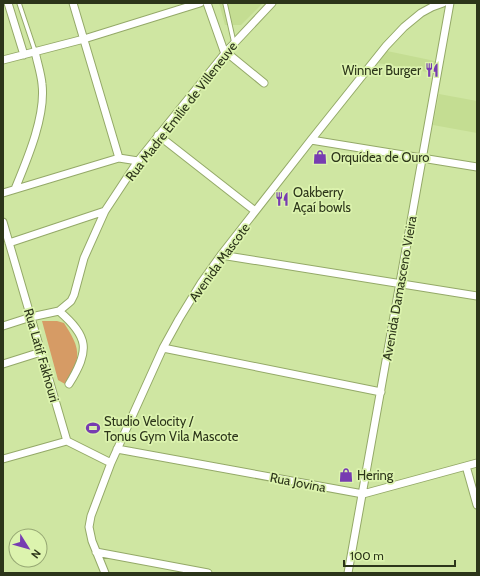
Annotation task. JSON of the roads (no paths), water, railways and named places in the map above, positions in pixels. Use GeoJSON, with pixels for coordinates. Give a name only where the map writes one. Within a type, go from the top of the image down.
{"type":"FeatureCollection","features":[{"type":"Feature","properties":{"kind":"street"},"geometry":{"type":"LineString","coordinates":[[8,3],[24,55]]}},
{"type":"Feature","properties":{"kind":"street"},"geometry":{"type":"LineString","coordinates":[[73,3],[120,158]]}},
{"type":"Feature","properties":{"kind":"street"},"geometry":{"type":"LineString","coordinates":[[3,60],[84,39],[200,3]]}},
{"type":"Feature","properties":{"kind":"street"},"geometry":{"type":"LineString","coordinates":[[207,3],[226,53],[264,83]]}},
{"type":"Feature","properties":{"kind":"street","name":"Rua Madre Emilie de Villeneuve"},"geometry":{"type":"LineString","coordinates":[[59,311],[71,301],[84,258],[105,211],[138,161],[234,43],[272,3]]}},
{"type":"Feature","properties":{"kind":"street","name":"Avenida Mascote"},"geometry":{"type":"LineString","coordinates":[[105,573],[96,552],[89,527],[91,516],[111,463],[164,348],[201,283],[310,140],[386,46],[404,27],[431,5],[443,3]]}},
{"type":"Feature","properties":{"kind":"street","name":"Avenida Damasceno Vieira"},"geometry":{"type":"LineString","coordinates":[[348,573],[450,3]]}},
{"type":"Feature","properties":{"kind":"street"},"geometry":{"type":"LineString","coordinates":[[15,189],[37,132],[41,106],[42,85],[35,51]]}},
{"type":"Feature","properties":{"kind":"street"},"geometry":{"type":"LineString","coordinates":[[158,135],[255,211]]}},
{"type":"Feature","properties":{"kind":"street"},"geometry":{"type":"LineString","coordinates":[[310,140],[477,166]]}},
{"type":"Feature","properties":{"kind":"street"},"geometry":{"type":"LineString","coordinates":[[3,193],[120,158],[138,161]]}},
{"type":"Feature","properties":{"kind":"street"},"geometry":{"type":"LineString","coordinates":[[9,243],[105,211]]}},
{"type":"Feature","properties":{"kind":"street","name":"Rua Latif Fakhouri"},"geometry":{"type":"LineString","coordinates":[[3,222],[67,441]]}},
{"type":"Feature","properties":{"kind":"street"},"geometry":{"type":"LineString","coordinates":[[221,255],[477,296]]}},
{"type":"Feature","properties":{"kind":"street"},"geometry":{"type":"LineString","coordinates":[[3,326],[31,317],[59,311],[72,322],[82,338],[84,348],[82,361],[70,384]]}},
{"type":"Feature","properties":{"kind":"street"},"geometry":{"type":"LineString","coordinates":[[164,348],[381,392]]}},
{"type":"Feature","properties":{"kind":"street"},"geometry":{"type":"LineString","coordinates":[[3,364],[41,352]]}},
{"type":"Feature","properties":{"kind":"street"},"geometry":{"type":"LineString","coordinates":[[3,459],[67,441],[111,463]]}},
{"type":"Feature","properties":{"kind":"street","name":"Rua Jovina"},"geometry":{"type":"LineString","coordinates":[[118,449],[363,494],[477,463]]}},
{"type":"Feature","properties":{"kind":"street"},"geometry":{"type":"LineString","coordinates":[[466,466],[477,504]]}},
{"type":"Feature","properties":{"kind":"street"},"geometry":{"type":"LineString","coordinates":[[96,552],[208,573]]}},
{"type":"Feature","properties":{"kind":"lane"},"geometry":{"type":"LineString","coordinates":[[19,3],[35,51]]}},
{"type":"Feature","properties":{"kind":"lane"},"geometry":{"type":"LineString","coordinates":[[225,3],[234,43]]}},
{"type":"Feature","properties":{"kind":"place","name":"Winner Burger"},"geometry":{"type":"Point","coordinates":[432,70]}},
{"type":"Feature","properties":{"kind":"place","name":"Orquídea de Ouro"},"geometry":{"type":"Point","coordinates":[320,157]}},
{"type":"Feature","properties":{"kind":"place","name":"Oakberry Açaí bowls"},"geometry":{"type":"Point","coordinates":[282,199]}},
{"type":"Feature","properties":{"kind":"place","name":"Studio Velocity / Tonus Gym Vila Mascote"},"geometry":{"type":"Point","coordinates":[93,428]}},
{"type":"Feature","properties":{"kind":"place","name":"Hering"},"geometry":{"type":"Point","coordinates":[346,475]}}]}
